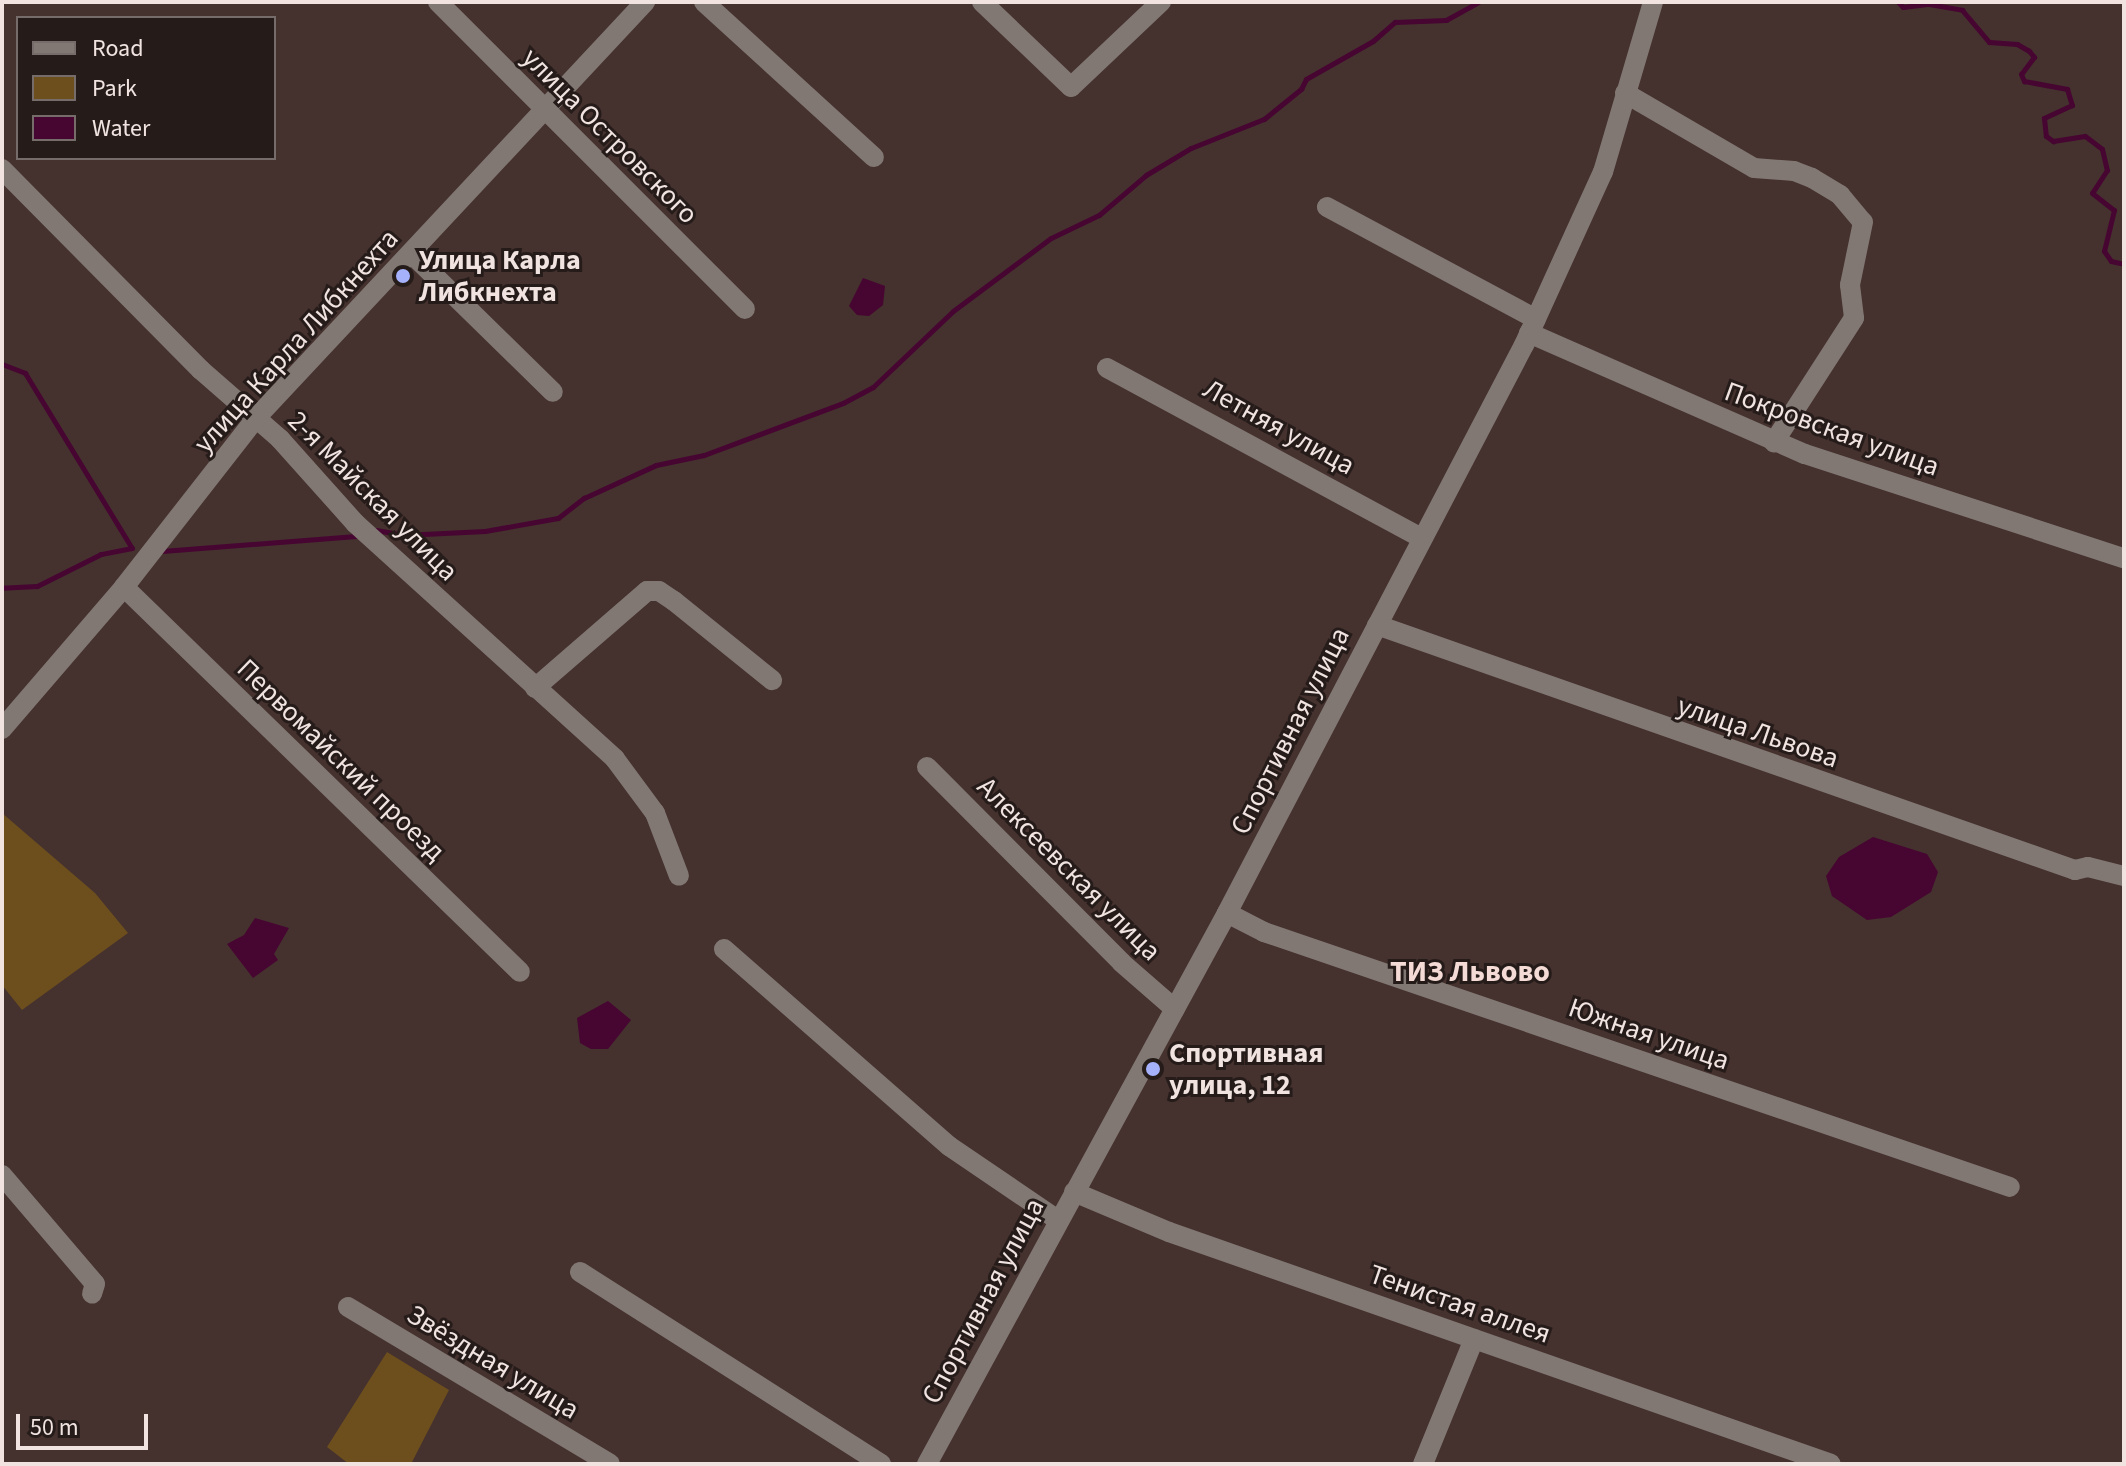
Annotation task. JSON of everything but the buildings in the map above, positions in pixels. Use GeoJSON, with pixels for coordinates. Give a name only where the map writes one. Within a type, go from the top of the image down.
{"type":"FeatureCollection","features":[{"type":"Feature","properties":{"kind":"street","name":"улица Островского"},"geometry":{"type":"LineString","coordinates":[[438,2],[544,113],[745,309]]}},
{"type":"Feature","properties":{"kind":"street","name":"улица Карла Либкнехта"},"geometry":{"type":"LineString","coordinates":[[2,729],[124,587],[256,418],[645,2]]}},
{"type":"Feature","properties":{"kind":"street"},"geometry":{"type":"LineString","coordinates":[[704,2],[874,157]]}},
{"type":"Feature","properties":{"kind":"street"},"geometry":{"type":"LineString","coordinates":[[982,2],[1071,87],[1161,2]]}},
{"type":"Feature","properties":{"kind":"street","name":"Спортивная улица"},"geometry":{"type":"LineString","coordinates":[[927,1464],[1227,913],[1533,326],[1603,172],[1653,2]]}},
{"type":"Feature","properties":{"kind":"street"},"geometry":{"type":"LineString","coordinates":[[1625,93],[1754,168],[1794,171],[1812,178],[1840,195],[1863,222],[1850,285],[1854,318],[1814,388],[1774,442]]}},
{"type":"Feature","properties":{"kind":"street","name":"2-я Майская улица"},"geometry":{"type":"LineString","coordinates":[[2,169],[256,418],[355,523],[603,747],[637,786],[655,813],[679,876]]}},
{"type":"Feature","properties":{"kind":"street","name":"Покровская улица"},"geometry":{"type":"LineString","coordinates":[[1327,207],[1533,326],[1774,442],[2124,558]]}},
{"type":"Feature","properties":{"kind":"street"},"geometry":{"type":"LineString","coordinates":[[412,254],[553,392]]}},
{"type":"Feature","properties":{"kind":"street","name":"Летняя улица"},"geometry":{"type":"LineString","coordinates":[[1107,368],[1422,538]]}},
{"type":"Feature","properties":{"kind":"street","name":"Первомайский проезд"},"geometry":{"type":"LineString","coordinates":[[124,587],[520,972]]}},
{"type":"Feature","properties":{"kind":"street"},"geometry":{"type":"LineString","coordinates":[[535,688],[647,591],[659,591],[674,601],[772,680]]}},
{"type":"Feature","properties":{"kind":"street","name":"улица Львова"},"geometry":{"type":"LineString","coordinates":[[1377,625],[2075,870],[2088,867],[2124,876]]}},
{"type":"Feature","properties":{"kind":"street","name":"Алексеевская улица"},"geometry":{"type":"LineString","coordinates":[[927,767],[1122,963],[1175,1009]]}},
{"type":"Feature","properties":{"kind":"street","name":"Южная улица"},"geometry":{"type":"LineString","coordinates":[[1227,913],[1264,932],[2010,1187]]}},
{"type":"Feature","properties":{"kind":"street"},"geometry":{"type":"LineString","coordinates":[[724,949],[959,1155],[1058,1220]]}},
{"type":"Feature","properties":{"kind":"street"},"geometry":{"type":"LineString","coordinates":[[2,1175],[95,1284],[92,1294]]}},
{"type":"Feature","properties":{"kind":"street","name":"Тенистая аллея"},"geometry":{"type":"LineString","coordinates":[[1074,1192],[1169,1232],[1831,1464]]}},
{"type":"Feature","properties":{"kind":"street"},"geometry":{"type":"LineString","coordinates":[[580,1272],[881,1464]]}},
{"type":"Feature","properties":{"kind":"street","name":"Звёздная улица"},"geometry":{"type":"LineString","coordinates":[[348,1307],[610,1464]]}},
{"type":"Feature","properties":{"kind":"street"},"geometry":{"type":"LineString","coordinates":[[1423,1464],[1474,1339]]}},
{"type":"Feature","properties":{"kind":"green space"},"geometry":{"type":"Polygon","coordinates":[[[2,813],[95,893],[128,933],[22,1010],[2,985],[2,813]]]}},
{"type":"Feature","properties":{"kind":"green space"},"geometry":{"type":"Polygon","coordinates":[[[387,1352],[449,1390],[411,1464],[349,1464],[327,1447],[387,1352]]]}},
{"type":"Feature","properties":{"kind":"water"},"geometry":{"type":"Polygon","coordinates":[[[863,278],[885,286],[883,305],[869,316],[857,315],[849,306],[863,278]]]}},
{"type":"Feature","properties":{"kind":"water"},"geometry":{"type":"Polygon","coordinates":[[[1873,837],[1927,854],[1938,872],[1931,892],[1891,917],[1867,920],[1832,896],[1826,876],[1839,857],[1873,837]]]}},
{"type":"Feature","properties":{"kind":"water"},"geometry":{"type":"Polygon","coordinates":[[[255,918],[289,928],[274,954],[278,960],[253,978],[227,944],[244,935],[255,918]]]}},
{"type":"Feature","properties":{"kind":"water"},"geometry":{"type":"Polygon","coordinates":[[[608,1001],[631,1020],[608,1049],[591,1049],[580,1043],[577,1018],[608,1001]]]}},
{"type":"Feature","properties":{"kind":"waterway"},"geometry":{"type":"LineString","coordinates":[[376,530],[403,535],[485,531],[558,518],[584,498],[656,465],[704,455],[843,403],[873,387],[953,311],[1051,238],[1099,215],[1146,175],[1191,148],[1264,119],[1301,89],[1306,79],[1373,41],[1395,22],[1446,20],[1478,2]]}},
{"type":"Feature","properties":{"kind":"waterway"},"geometry":{"type":"LineString","coordinates":[[1898,2],[1903,7],[1929,4],[1962,10],[1989,42],[2017,44],[2029,51],[2034,57],[2021,74],[2024,81],[2067,89],[2072,105],[2044,118],[2046,136],[2053,141],[2085,136],[2102,149],[2107,170],[2092,193],[2114,210],[2104,251],[2111,261],[2124,264]]}},
{"type":"Feature","properties":{"kind":"waterway"},"geometry":{"type":"LineString","coordinates":[[2,364],[25,373],[132,548],[101,554],[37,586],[2,588]]}},
{"type":"Feature","properties":{"kind":"waterway"},"geometry":{"type":"LineString","coordinates":[[162,551],[359,536]]}},
{"type":"Feature","properties":{"kind":"place","name":"Улица Карла Либкнехта"},"geometry":{"type":"Point","coordinates":[403,276]}},
{"type":"Feature","properties":{"kind":"place","name":"Спортивная улица, 12"},"geometry":{"type":"Point","coordinates":[1153,1069]}},
{"type":"Feature","properties":{"kind":"district","name":"ТИЗ Львово"},"geometry":{"type":"Point","coordinates":[1470,972]}}]}
